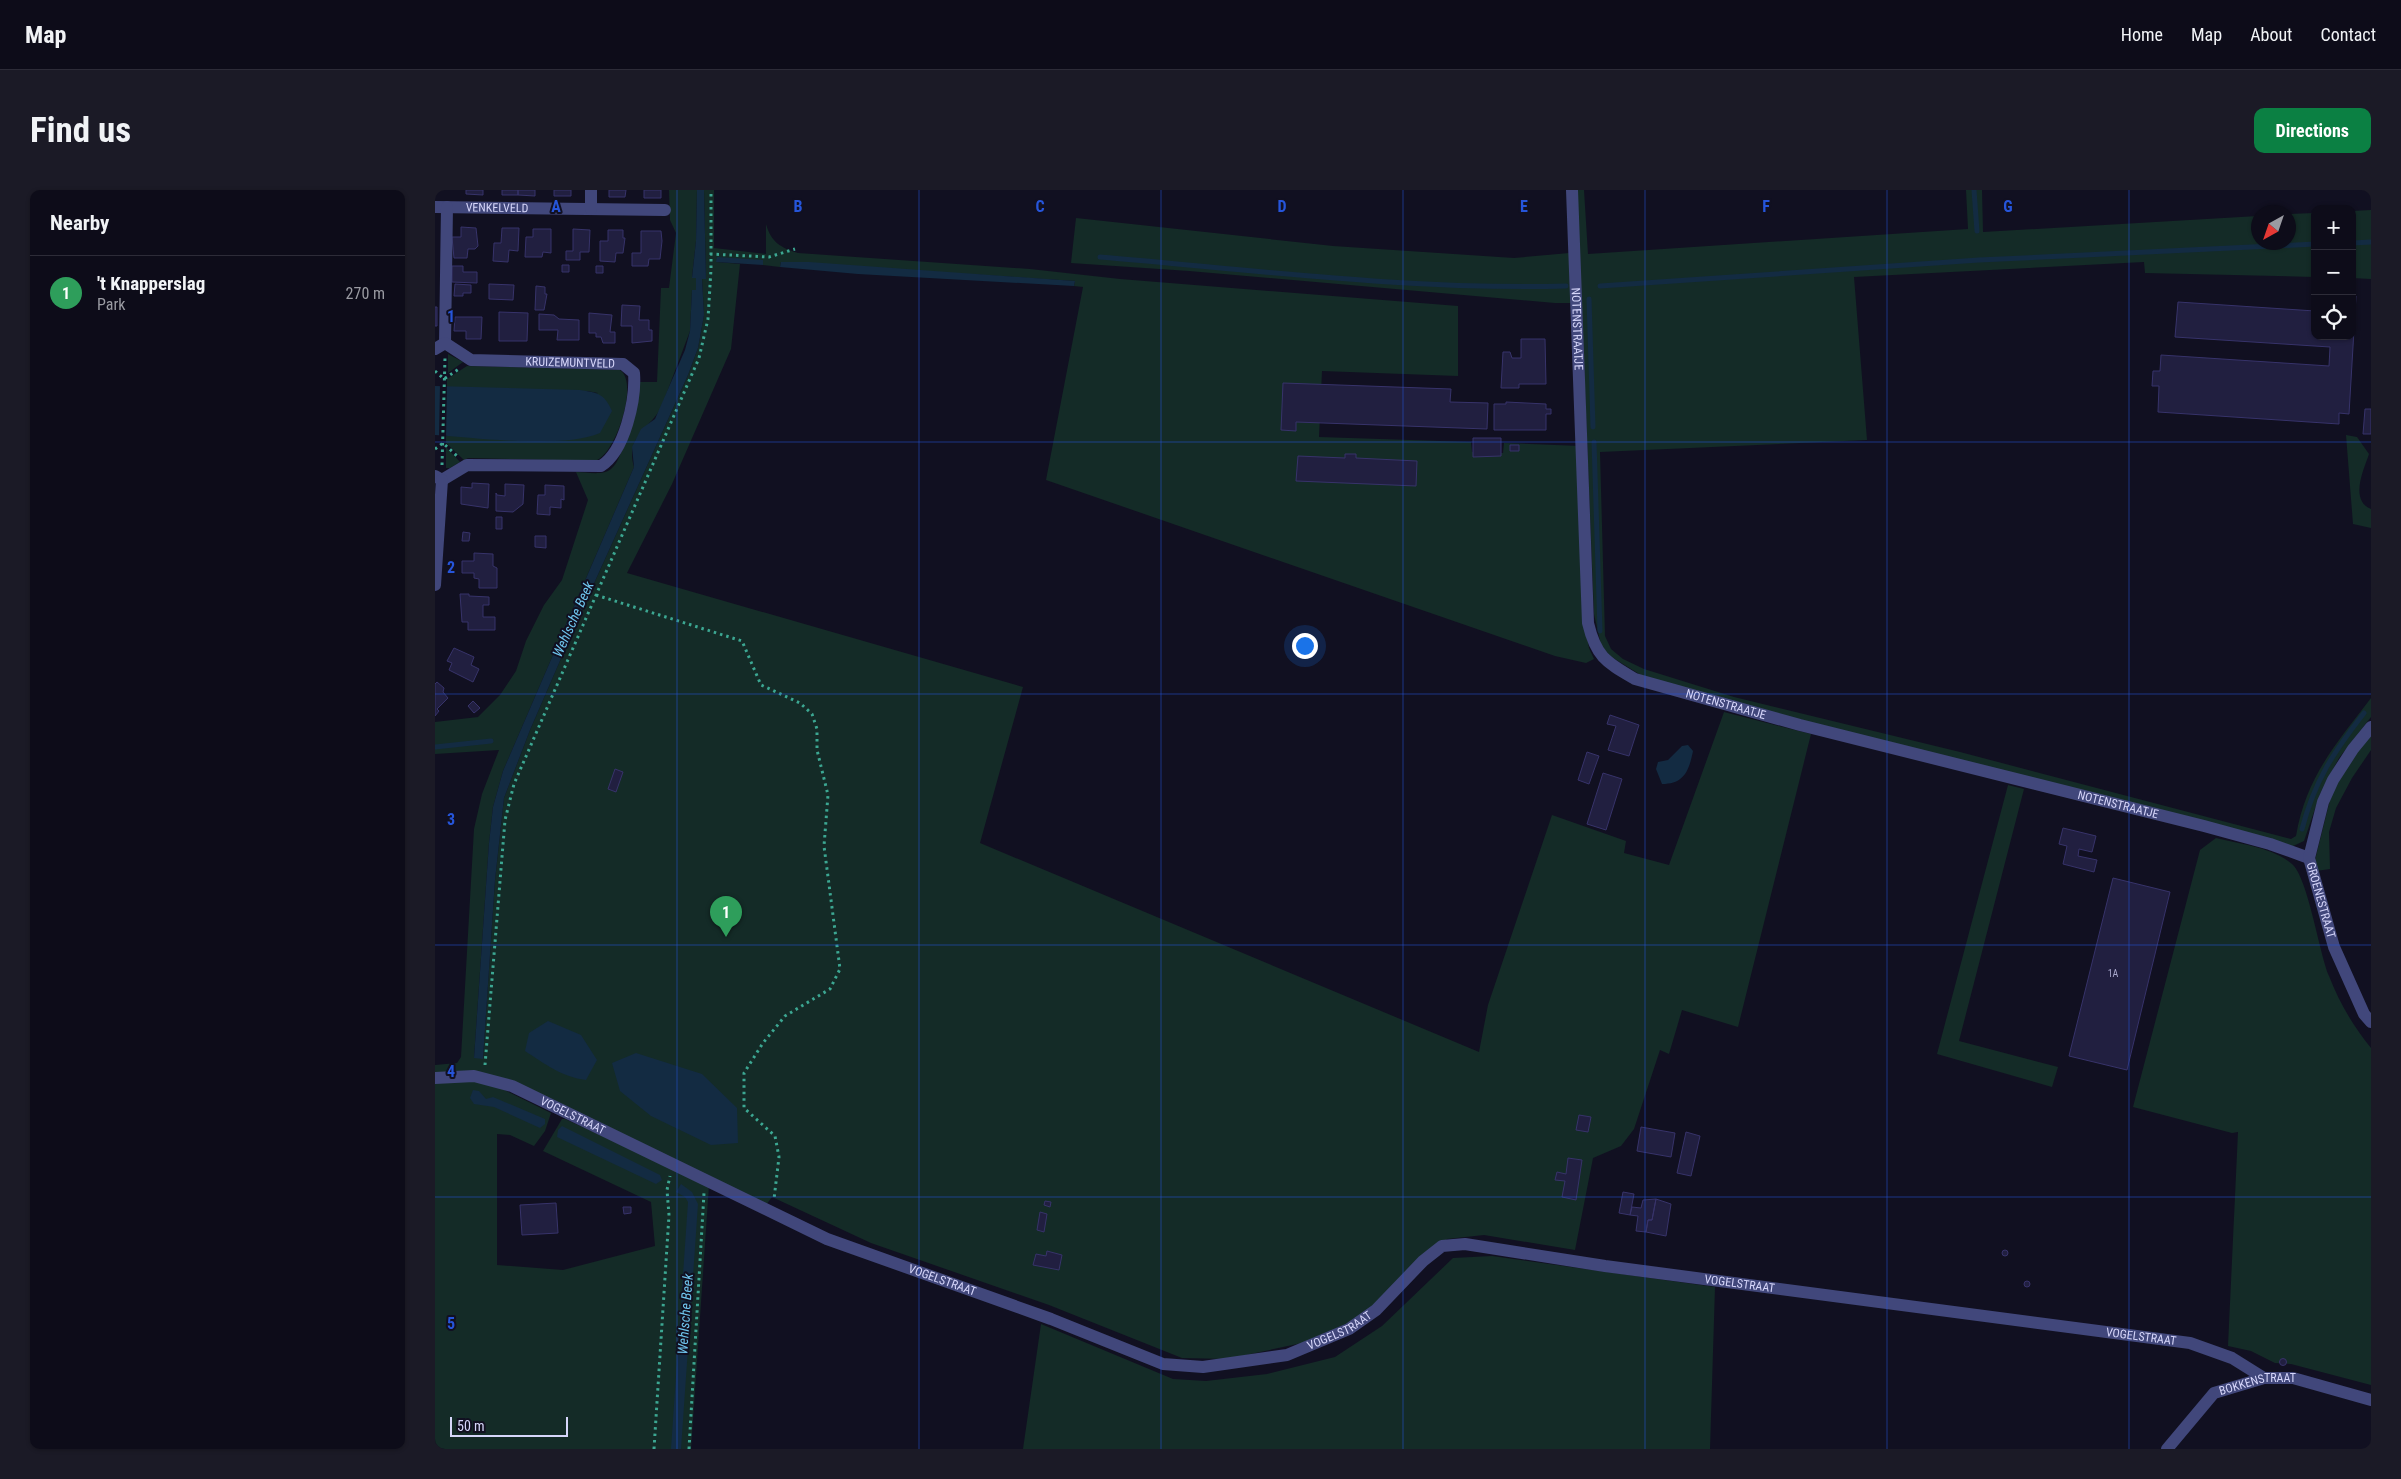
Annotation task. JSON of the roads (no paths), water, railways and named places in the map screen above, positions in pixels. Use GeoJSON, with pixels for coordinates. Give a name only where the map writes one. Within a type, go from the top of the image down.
{"type":"FeatureCollection","features":[{"type":"Feature","properties":{"kind":"street"},"geometry":{"type":"LineString","coordinates":[[591,190],[591,209]]}},
{"type":"Feature","properties":{"kind":"street","name":"NOTENSTRAATJE"},"geometry":{"type":"LineString","coordinates":[[1572,190],[1588,623],[1593,643],[1612,666],[1644,681],[1800,725],[2204,826],[2270,844],[2309,858]]}},
{"type":"Feature","properties":{"kind":"street"},"geometry":{"type":"LineString","coordinates":[[440,346],[441,207]]}},
{"type":"Feature","properties":{"kind":"street","name":"VENKELVELD"},"geometry":{"type":"LineString","coordinates":[[441,207],[665,210]]}},
{"type":"Feature","properties":{"kind":"street","name":"KRUIZEMUNTVELD"},"geometry":{"type":"LineString","coordinates":[[438,478],[467,465],[601,466],[610,458],[626,427],[635,385],[634,373],[623,364],[471,360],[440,346]]}},
{"type":"Feature","properties":{"kind":"street"},"geometry":{"type":"LineString","coordinates":[[435,585],[438,478]]}},
{"type":"Feature","properties":{"kind":"street","name":"GROENESTRAAT"},"geometry":{"type":"LineString","coordinates":[[2371,728],[2353,749],[2333,780],[2323,802],[2309,858],[2334,947],[2364,1014],[2371,1022]]}},
{"type":"Feature","properties":{"kind":"street","name":"VOGELSTRAAT"},"geometry":{"type":"LineString","coordinates":[[435,1078],[482,1077],[512,1086],[827,1239],[1051,1319],[1163,1364],[1203,1367],[1287,1355],[1349,1329],[1376,1310],[1423,1261],[1442,1246],[1465,1244],[1605,1266],[2190,1343],[2232,1358],[2264,1378]]}},
{"type":"Feature","properties":{"kind":"street","name":"BOKKENSTRAAT"},"geometry":{"type":"LineString","coordinates":[[2167,1449],[2214,1393],[2264,1378],[2293,1378],[2371,1400]]}},
{"type":"Feature","properties":{"kind":"water","name":"Wehlsche Beek"},"geometry":{"type":"Polygon","coordinates":[[[697,190],[704,190],[706,279],[702,279],[704,315],[698,348],[688,375],[530,730],[504,798],[495,880],[483,1059],[474,1058],[493,807],[503,771],[634,467],[632,447],[641,429],[655,419],[685,350],[690,331],[692,290],[696,290],[696,278],[692,278],[696,241],[697,190]]]}},
{"type":"Feature","properties":{"kind":"water"},"geometry":{"type":"Polygon","coordinates":[[[717,257],[763,260],[763,265],[716,262],[717,257]]]}},
{"type":"Feature","properties":{"kind":"water"},"geometry":{"type":"Polygon","coordinates":[[[781,262],[809,262],[1075,281],[1074,286],[858,274],[780,267],[781,262]]]}},
{"type":"Feature","properties":{"kind":"water"},"geometry":{"type":"Polygon","coordinates":[[[435,386],[580,390],[600,395],[612,411],[600,433],[584,438],[520,441],[435,435],[435,386]]]}},
{"type":"Feature","properties":{"kind":"water"},"geometry":{"type":"Polygon","coordinates":[[[1688,745],[1693,751],[1690,765],[1684,775],[1676,782],[1662,784],[1656,769],[1658,762],[1668,760],[1682,746],[1688,745]]]}},
{"type":"Feature","properties":{"kind":"water"},"geometry":{"type":"Polygon","coordinates":[[[548,1021],[581,1035],[597,1060],[586,1080],[561,1073],[525,1051],[529,1033],[548,1021]]]}},
{"type":"Feature","properties":{"kind":"water"},"geometry":{"type":"Polygon","coordinates":[[[636,1053],[702,1074],[737,1108],[738,1143],[711,1145],[651,1116],[620,1091],[612,1063],[636,1053]]]}},
{"type":"Feature","properties":{"kind":"water"},"geometry":{"type":"Polygon","coordinates":[[[473,1090],[479,1091],[486,1099],[493,1097],[545,1119],[545,1124],[540,1128],[494,1107],[474,1104],[470,1098],[473,1090]]]}},
{"type":"Feature","properties":{"kind":"water"},"geometry":{"type":"Polygon","coordinates":[[[562,1126],[660,1175],[662,1180],[656,1184],[557,1137],[558,1130],[562,1126]]]}},
{"type":"Feature","properties":{"kind":"water","name":"Wehlsche Beek"},"geometry":{"type":"Polygon","coordinates":[[[681,1184],[692,1192],[698,1204],[681,1449],[671,1449],[688,1202],[685,1197],[676,1192],[681,1184]]]}},
{"type":"Feature","properties":{"kind":"waterway"},"geometry":{"type":"LineString","coordinates":[[1974,190],[1977,231]]}},
{"type":"Feature","properties":{"kind":"waterway"},"geometry":{"type":"LineString","coordinates":[[2356,243],[2371,242]]}},
{"type":"Feature","properties":{"kind":"waterway"},"geometry":{"type":"LineString","coordinates":[[1600,286],[1979,260],[2311,244]]}},
{"type":"Feature","properties":{"kind":"waterway"},"geometry":{"type":"LineString","coordinates":[[1100,257],[1391,282],[1449,285],[1566,286]]}},
{"type":"Feature","properties":{"kind":"waterway"},"geometry":{"type":"LineString","coordinates":[[1589,299],[1593,427]]}},
{"type":"Feature","properties":{"kind":"waterway"},"geometry":{"type":"LineString","coordinates":[[1594,442],[1600,631]]}},
{"type":"Feature","properties":{"kind":"waterway"},"geometry":{"type":"LineString","coordinates":[[2302,829],[2319,781],[2334,754],[2364,713]]}},
{"type":"Feature","properties":{"kind":"waterway"},"geometry":{"type":"LineString","coordinates":[[435,747],[491,741]]}},
{"type":"Feature","properties":{"kind":"place","name":"'t Knapperslag"},"geometry":{"type":"Point","coordinates":[726,937]}}]}
